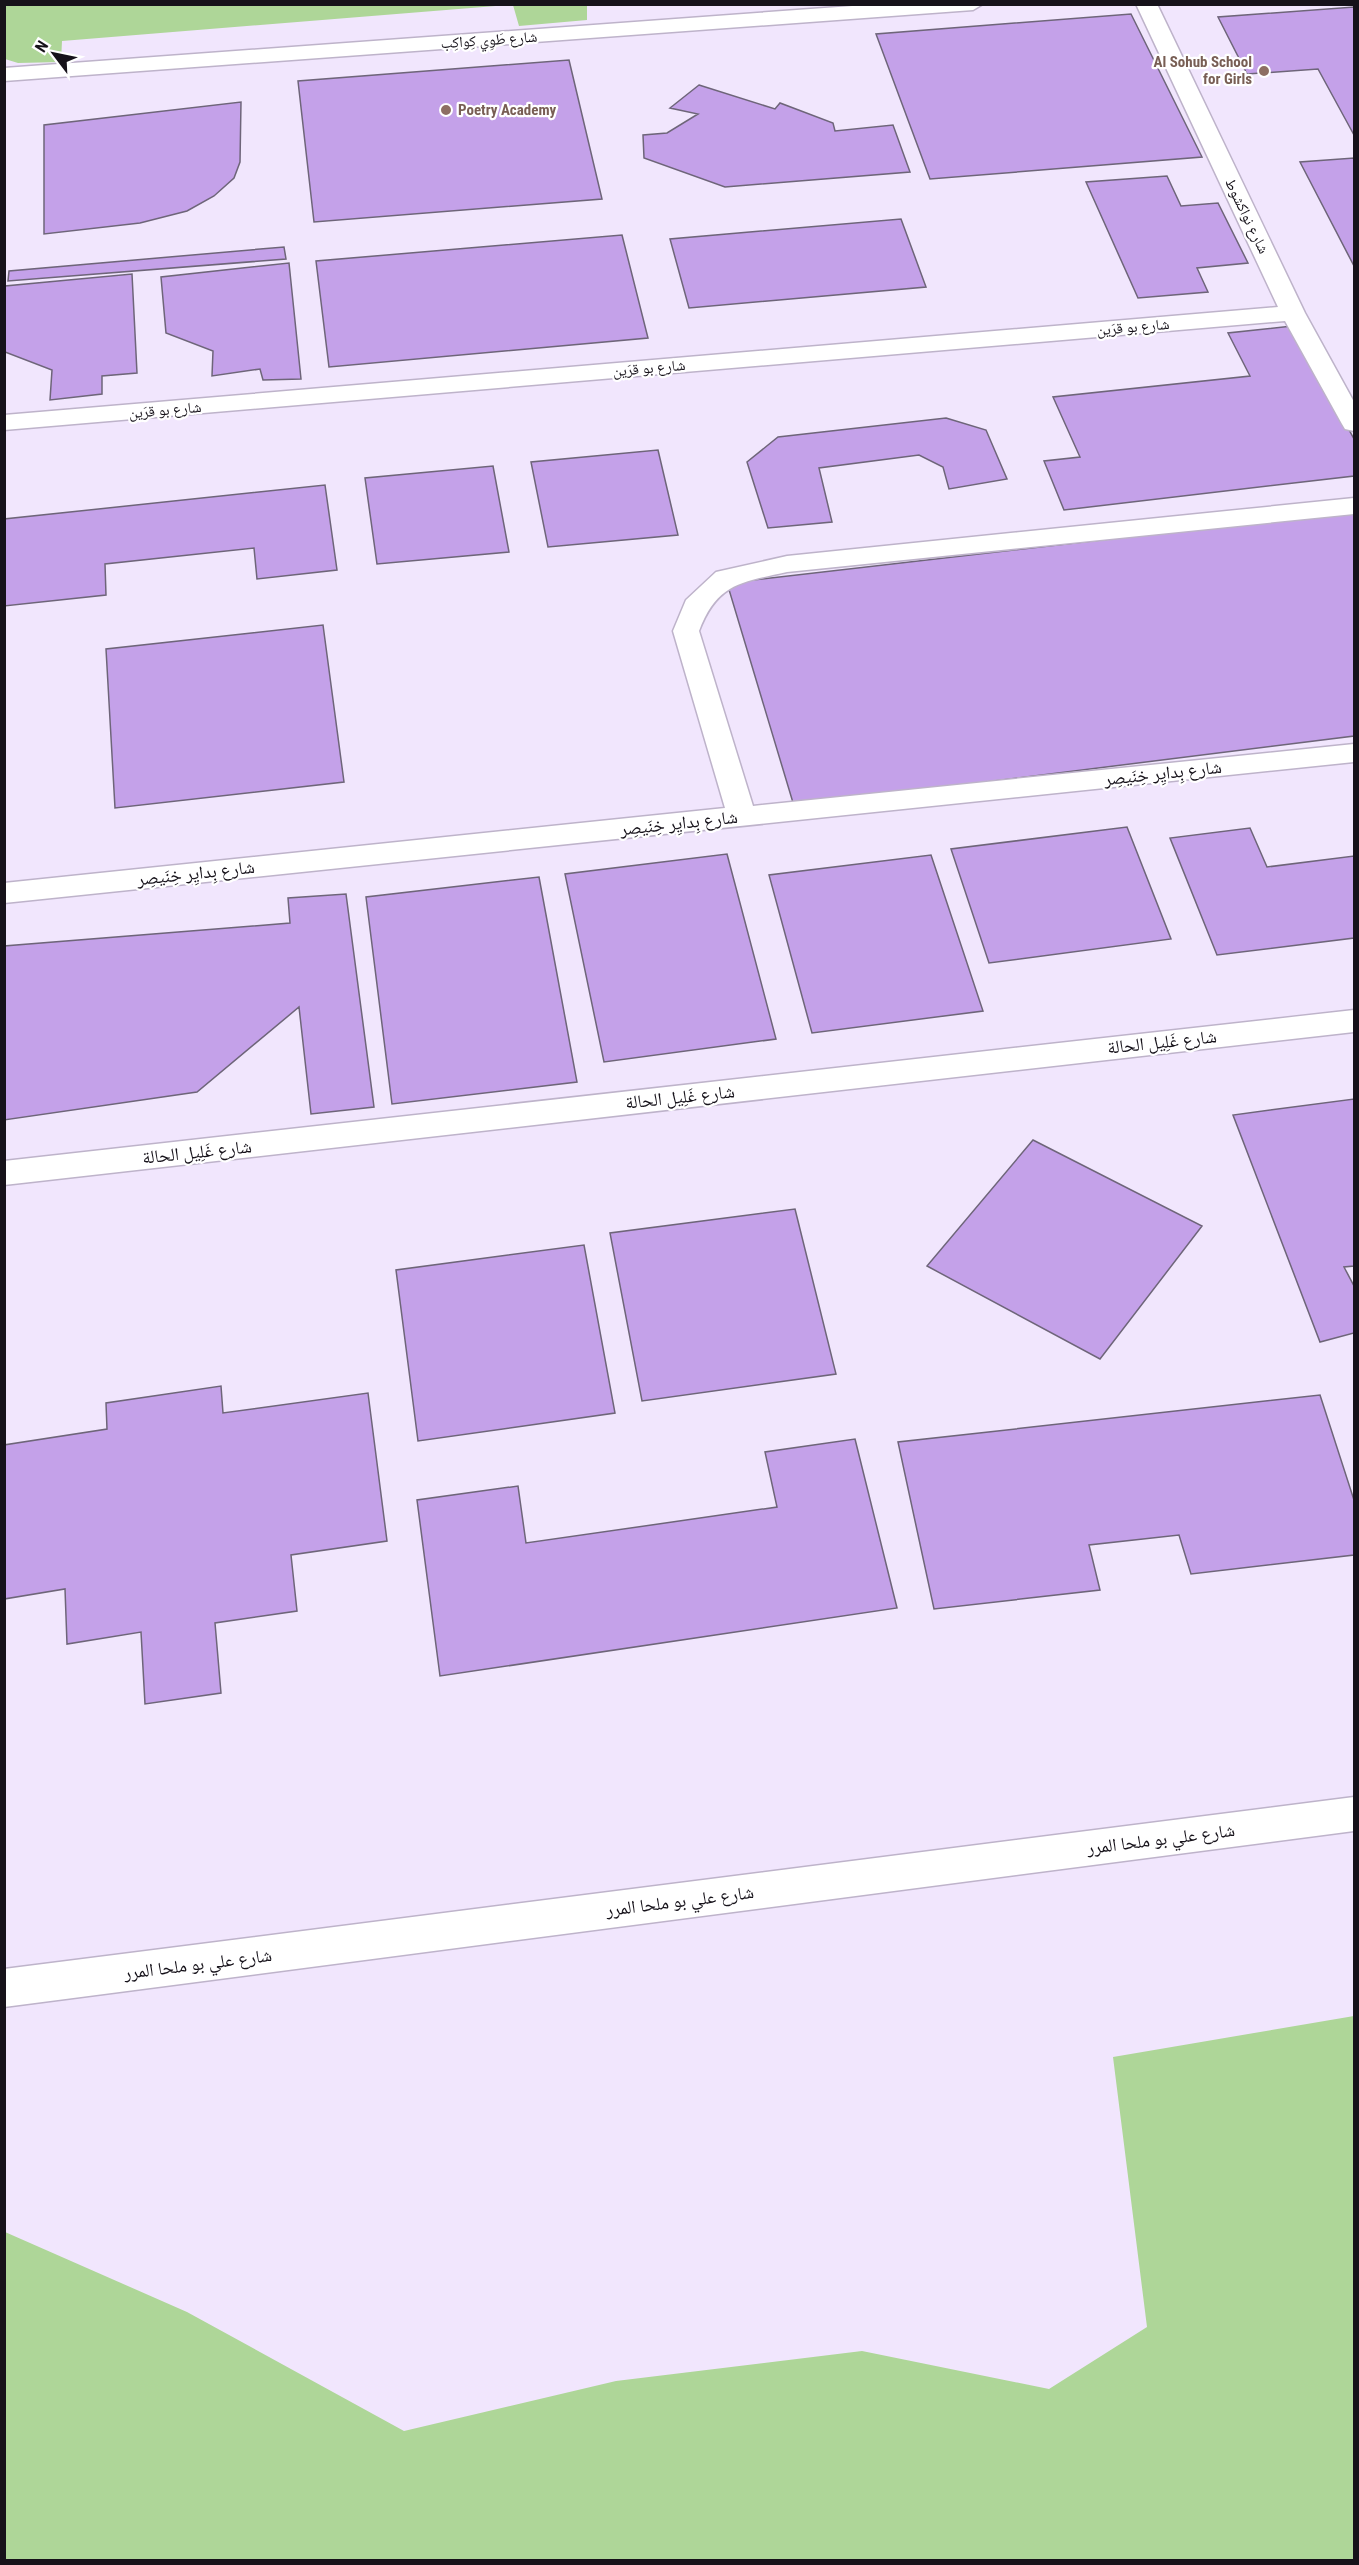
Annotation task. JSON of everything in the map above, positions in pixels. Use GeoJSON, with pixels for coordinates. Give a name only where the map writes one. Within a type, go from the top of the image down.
{"type":"FeatureCollection","features":[{"type":"Feature","properties":{"kind":"street","name":"شارع طَوِي كِواكِب"},"geometry":{"type":"LineString","coordinates":[[4,75],[973,4]]}},
{"type":"Feature","properties":{"kind":"street","name":"شارع نواكشوط"},"geometry":{"type":"LineString","coordinates":[[1146,4],[1293,313],[1354,424]]}},
{"type":"Feature","properties":{"kind":"street","name":"شارع بو قرَين"},"geometry":{"type":"LineString","coordinates":[[4,423],[1293,313]]}},
{"type":"Feature","properties":{"kind":"street"},"geometry":{"type":"LineString","coordinates":[[742,816],[687,631],[695,606],[724,578],[787,564],[1354,506]]}},
{"type":"Feature","properties":{"kind":"street","name":"شارع بِدايِر خِنَيصِر"},"geometry":{"type":"LineString","coordinates":[[4,893],[1354,753]]}},
{"type":"Feature","properties":{"kind":"street","name":"شارع غَلِيل الحالة"},"geometry":{"type":"LineString","coordinates":[[4,1173],[1354,1021]]}},
{"type":"Feature","properties":{"kind":"street","name":"شارع علي بو ملحا المرر"},"geometry":{"type":"LineString","coordinates":[[4,1988],[1354,1814]]}},
{"type":"Feature","properties":{"kind":"green space"},"geometry":{"type":"Polygon","coordinates":[[[4,5],[508,5],[62,41],[61,62],[18,63],[5,59],[4,5]]]}},
{"type":"Feature","properties":{"kind":"green space"},"geometry":{"type":"Polygon","coordinates":[[[513,5],[587,5],[587,20],[519,26],[513,5]]]}},
{"type":"Feature","properties":{"kind":"green space"},"geometry":{"type":"Polygon","coordinates":[[[1354,2016],[1354,2560],[5,2560],[5,2232],[187,2312],[404,2431],[616,2381],[862,2351],[1049,2389],[1147,2327],[1113,2057],[1354,2016]]]}},
{"type":"Feature","properties":{"kind":"building","name":"Al Sohub School for Girls"},"geometry":{"type":"Polygon","coordinates":[[[1354,7],[1354,135],[1318,69],[1247,74],[1218,17],[1354,7]]]}},
{"type":"Feature","properties":{"kind":"building"},"geometry":{"type":"Polygon","coordinates":[[[1131,14],[1202,157],[930,179],[876,34],[1131,14]]]}},
{"type":"Feature","properties":{"kind":"building"},"geometry":{"type":"Polygon","coordinates":[[[569,60],[602,199],[314,222],[298,81],[569,60]]]}},
{"type":"Feature","properties":{"kind":"building"},"geometry":{"type":"Polygon","coordinates":[[[699,85],[775,109],[780,103],[833,123],[835,131],[893,125],[910,172],[725,187],[644,158],[643,135],[667,133],[698,114],[670,108],[699,85]]]}},
{"type":"Feature","properties":{"kind":"building"},"geometry":{"type":"Polygon","coordinates":[[[241,102],[240,162],[234,178],[214,196],[187,211],[140,223],[44,234],[44,125],[241,102]]]}},
{"type":"Feature","properties":{"kind":"building"},"geometry":{"type":"Polygon","coordinates":[[[1354,158],[1354,266],[1300,162],[1354,158]]]}},
{"type":"Feature","properties":{"kind":"building"},"geometry":{"type":"Polygon","coordinates":[[[1167,176],[1181,206],[1218,203],[1248,263],[1197,268],[1208,292],[1138,298],[1086,182],[1167,176]]]}},
{"type":"Feature","properties":{"kind":"building"},"geometry":{"type":"Polygon","coordinates":[[[901,219],[926,287],[689,308],[670,239],[901,219]]]}},
{"type":"Feature","properties":{"kind":"building"},"geometry":{"type":"Polygon","coordinates":[[[622,235],[648,338],[329,367],[316,261],[622,235]]]}},
{"type":"Feature","properties":{"kind":"building"},"geometry":{"type":"Polygon","coordinates":[[[284,247],[286,259],[8,281],[9,271],[284,247]]]}},
{"type":"Feature","properties":{"kind":"building"},"geometry":{"type":"Polygon","coordinates":[[[289,263],[301,379],[263,380],[260,369],[212,376],[213,351],[166,333],[161,277],[289,263]]]}},
{"type":"Feature","properties":{"kind":"building"},"geometry":{"type":"Polygon","coordinates":[[[132,274],[137,373],[102,376],[102,394],[50,400],[52,370],[5,352],[5,286],[132,274]]]}},
{"type":"Feature","properties":{"kind":"building"},"geometry":{"type":"Polygon","coordinates":[[[1292,326],[1354,439],[1354,476],[1064,510],[1044,461],[1080,457],[1053,397],[1250,376],[1228,333],[1292,326]]]}},
{"type":"Feature","properties":{"kind":"building"},"geometry":{"type":"Polygon","coordinates":[[[946,418],[986,430],[1007,479],[949,489],[943,467],[919,455],[819,468],[832,522],[768,528],[747,462],[778,437],[946,418]]]}},
{"type":"Feature","properties":{"kind":"building"},"geometry":{"type":"Polygon","coordinates":[[[658,450],[678,535],[548,547],[531,462],[658,450]]]}},
{"type":"Feature","properties":{"kind":"building"},"geometry":{"type":"Polygon","coordinates":[[[493,466],[509,552],[377,564],[365,478],[493,466]]]}},
{"type":"Feature","properties":{"kind":"building"},"geometry":{"type":"Polygon","coordinates":[[[325,485],[337,570],[257,579],[254,548],[105,564],[106,595],[4,606],[4,519],[325,485]]]}},
{"type":"Feature","properties":{"kind":"building"},"geometry":{"type":"Polygon","coordinates":[[[1354,511],[1354,736],[794,806],[727,583],[1354,511]]]}},
{"type":"Feature","properties":{"kind":"building"},"geometry":{"type":"Polygon","coordinates":[[[323,625],[344,782],[115,808],[106,649],[323,625]]]}},
{"type":"Feature","properties":{"kind":"building"},"geometry":{"type":"Polygon","coordinates":[[[1127,827],[1171,939],[989,963],[951,849],[1127,827]]]}},
{"type":"Feature","properties":{"kind":"building"},"geometry":{"type":"Polygon","coordinates":[[[1250,828],[1267,867],[1354,856],[1354,938],[1217,955],[1170,838],[1250,828]]]}},
{"type":"Feature","properties":{"kind":"building"},"geometry":{"type":"Polygon","coordinates":[[[727,854],[776,1039],[604,1062],[565,874],[727,854]]]}},
{"type":"Feature","properties":{"kind":"building"},"geometry":{"type":"Polygon","coordinates":[[[931,855],[983,1011],[812,1033],[769,875],[931,855]]]}},
{"type":"Feature","properties":{"kind":"building"},"geometry":{"type":"Polygon","coordinates":[[[539,877],[577,1082],[392,1104],[366,897],[539,877]]]}},
{"type":"Feature","properties":{"kind":"building"},"geometry":{"type":"Polygon","coordinates":[[[346,894],[374,1107],[311,1114],[299,1007],[197,1092],[4,1120],[4,946],[290,923],[288,898],[346,894]]]}},
{"type":"Feature","properties":{"kind":"building"},"geometry":{"type":"Polygon","coordinates":[[[1354,1099],[1354,1266],[1344,1267],[1354,1286],[1354,1333],[1320,1342],[1233,1115],[1354,1099]]]}},
{"type":"Feature","properties":{"kind":"building"},"geometry":{"type":"Polygon","coordinates":[[[1033,1140],[1202,1226],[1100,1359],[927,1266],[1033,1140]]]}},
{"type":"Feature","properties":{"kind":"building"},"geometry":{"type":"Polygon","coordinates":[[[795,1209],[836,1374],[642,1401],[610,1233],[795,1209]]]}},
{"type":"Feature","properties":{"kind":"building"},"geometry":{"type":"Polygon","coordinates":[[[584,1245],[615,1413],[418,1441],[396,1270],[584,1245]]]}},
{"type":"Feature","properties":{"kind":"building"},"geometry":{"type":"Polygon","coordinates":[[[221,1386],[223,1413],[368,1393],[387,1541],[291,1555],[297,1611],[215,1623],[221,1693],[145,1704],[141,1632],[67,1644],[65,1589],[4,1599],[4,1445],[107,1429],[106,1403],[221,1386]]]}},
{"type":"Feature","properties":{"kind":"building"},"geometry":{"type":"Polygon","coordinates":[[[1320,1395],[1354,1500],[1354,1555],[1191,1574],[1179,1535],[1089,1545],[1100,1590],[934,1609],[898,1442],[1320,1395]]]}},
{"type":"Feature","properties":{"kind":"building"},"geometry":{"type":"Polygon","coordinates":[[[855,1439],[897,1608],[440,1676],[417,1500],[518,1486],[526,1543],[777,1507],[765,1452],[855,1439]]]}},
{"type":"Feature","properties":{"kind":"place","name":"Al Sohub School for Girls"},"geometry":{"type":"Point","coordinates":[1264,71]}},
{"type":"Feature","properties":{"kind":"place","name":"Poetry Academy"},"geometry":{"type":"Point","coordinates":[446,110]}}]}
